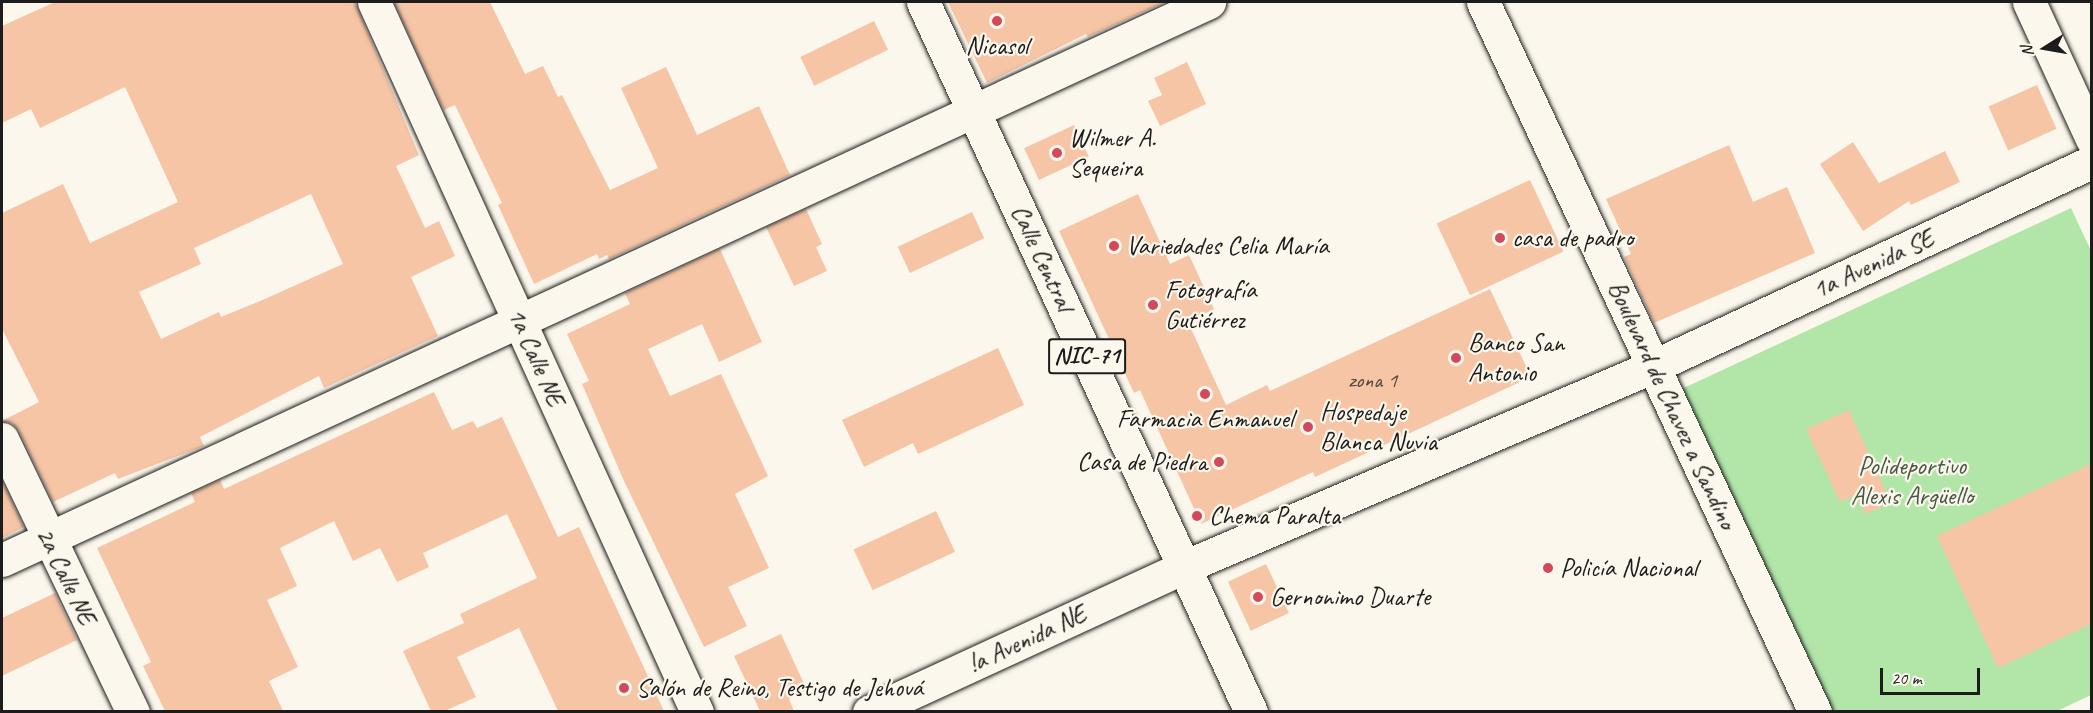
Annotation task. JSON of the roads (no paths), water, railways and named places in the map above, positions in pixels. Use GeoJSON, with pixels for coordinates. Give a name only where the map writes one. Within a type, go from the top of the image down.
{"type":"FeatureCollection","features":[{"type":"Feature","properties":{"kind":"main road","name":"1a Calle NE"},"geometry":{"type":"LineString","coordinates":[[374,2],[697,711]]}},
{"type":"Feature","properties":{"kind":"main road","name":"Calle Central"},"geometry":{"type":"LineString","coordinates":[[923,2],[1251,711]]}},
{"type":"Feature","properties":{"kind":"main road"},"geometry":{"type":"LineString","coordinates":[[2,560],[975,113],[1209,2]]}},
{"type":"Feature","properties":{"kind":"main road","name":"Boulevard de Chavez a Sandino"},"geometry":{"type":"LineString","coordinates":[[1484,2],[1815,711]]}},
{"type":"Feature","properties":{"kind":"main road"},"geometry":{"type":"LineString","coordinates":[[2029,2],[2091,139]]}},
{"type":"Feature","properties":{"kind":"main road","name":"1a Avenida SE"},"geometry":{"type":"LineString","coordinates":[[1184,567],[1654,366],[2091,162]]}},
{"type":"Feature","properties":{"kind":"main road","name":"2a Calle NE"},"geometry":{"type":"LineString","coordinates":[[2,439],[47,539],[133,711]]}},
{"type":"Feature","properties":{"kind":"main road","name":"!a Avenida NE"},"geometry":{"type":"LineString","coordinates":[[869,711],[1184,567]]}},
{"type":"Feature","properties":{"kind":"place","name":"Nicasol"},"geometry":{"type":"Point","coordinates":[997,21]}},
{"type":"Feature","properties":{"kind":"place","name":"Wilmer A. Sequeira"},"geometry":{"type":"Point","coordinates":[1057,153]}},
{"type":"Feature","properties":{"kind":"place","name":"casa de padro"},"geometry":{"type":"Point","coordinates":[1500,238]}},
{"type":"Feature","properties":{"kind":"place","name":"Variedades Celia María"},"geometry":{"type":"Point","coordinates":[1114,246]}},
{"type":"Feature","properties":{"kind":"place","name":"Fotografía Gutiérrez"},"geometry":{"type":"Point","coordinates":[1153,305]}},
{"type":"Feature","properties":{"kind":"place","name":"Banco San Antonio"},"geometry":{"type":"Point","coordinates":[1456,358]}},
{"type":"Feature","properties":{"kind":"place","name":"Farmacia Enmanuel"},"geometry":{"type":"Point","coordinates":[1205,394]}},
{"type":"Feature","properties":{"kind":"place","name":"Hospedaje Blanca Nuvia"},"geometry":{"type":"Point","coordinates":[1308,427]}},
{"type":"Feature","properties":{"kind":"place","name":"Casa de Piedra"},"geometry":{"type":"Point","coordinates":[1219,462]}},
{"type":"Feature","properties":{"kind":"place","name":"Chema Paralta"},"geometry":{"type":"Point","coordinates":[1197,516]}},
{"type":"Feature","properties":{"kind":"place","name":"Policía Nacional"},"geometry":{"type":"Point","coordinates":[1548,568]}},
{"type":"Feature","properties":{"kind":"place","name":"Gernonimo Duarte"},"geometry":{"type":"Point","coordinates":[1258,597]}},
{"type":"Feature","properties":{"kind":"place","name":"Salón de Reino, Testigo de Jehová"},"geometry":{"type":"Point","coordinates":[624,688]}},
{"type":"Feature","properties":{"kind":"park label","name":"Polideportivo Alexis Argüello"},"geometry":{"type":"Point","coordinates":[1912,481]}}]}
